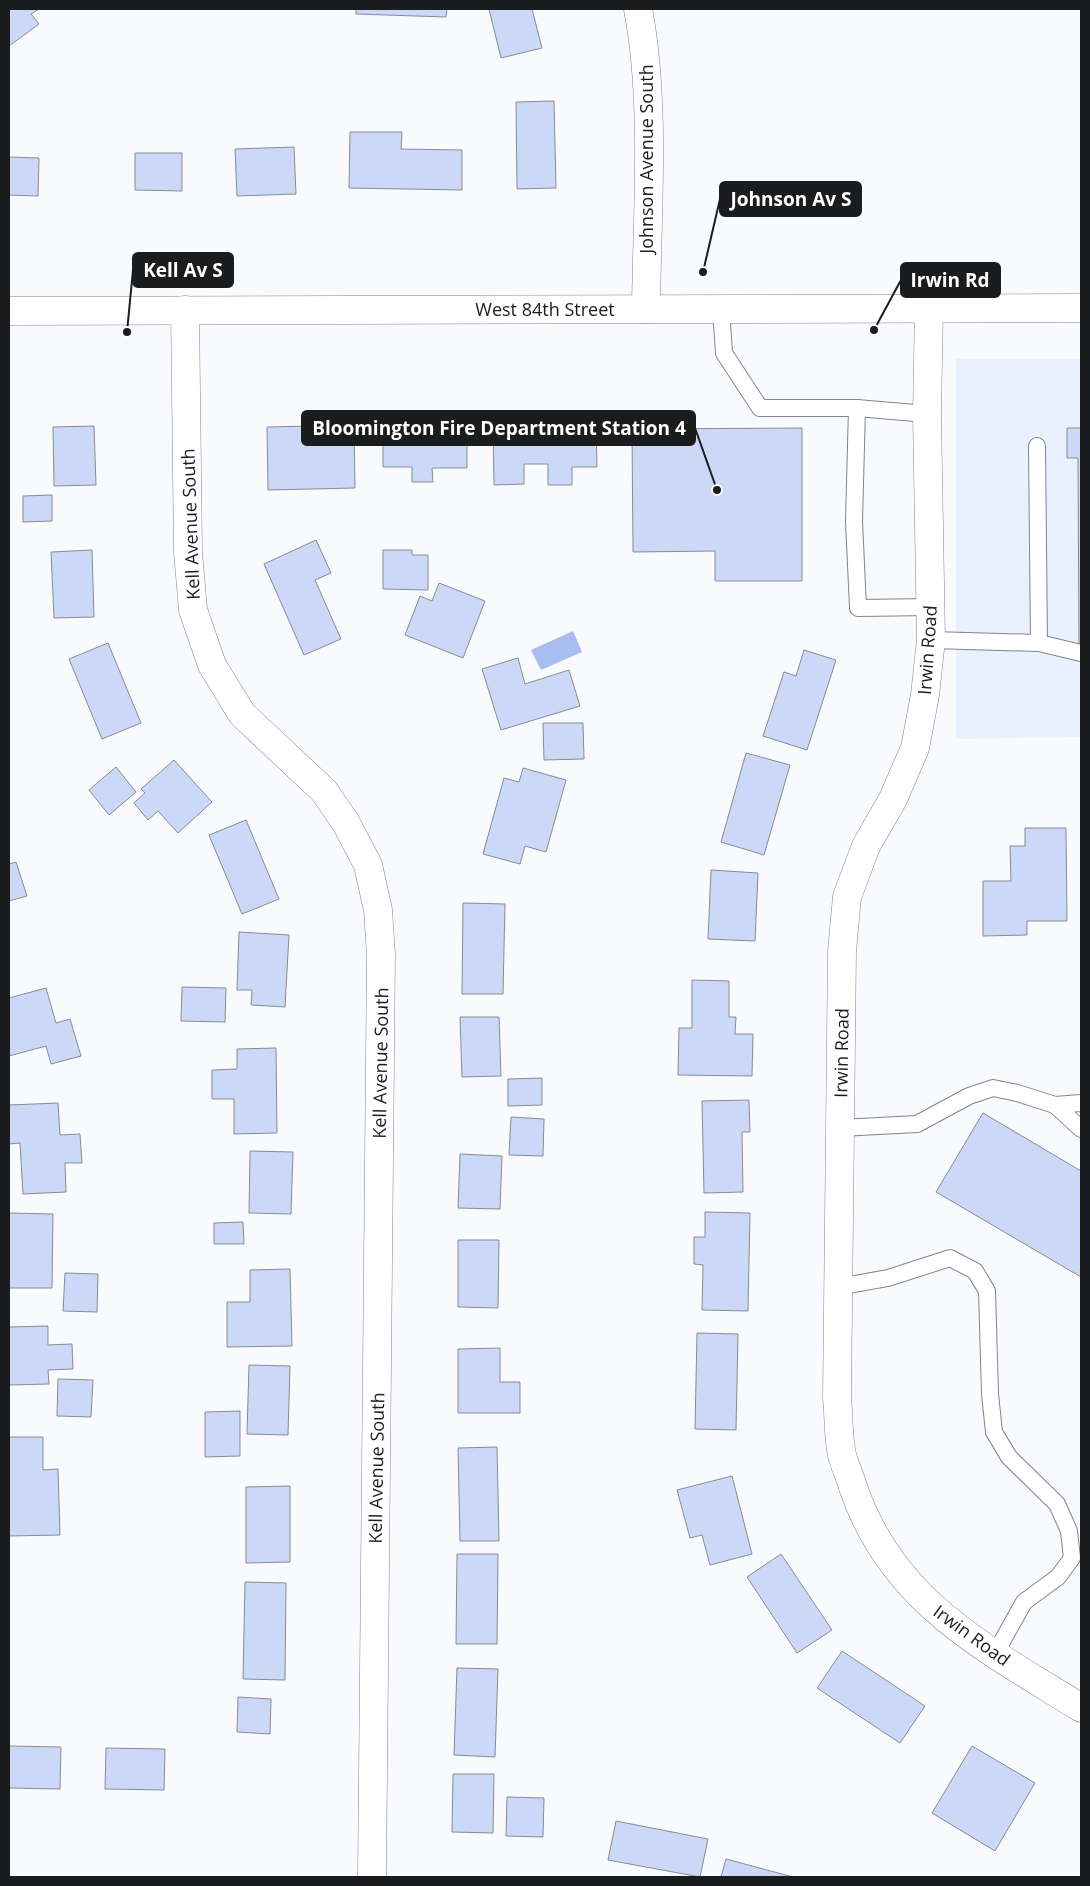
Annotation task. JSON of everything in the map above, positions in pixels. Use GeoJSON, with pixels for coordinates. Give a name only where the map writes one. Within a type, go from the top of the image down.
{"type":"FeatureCollection","features":[{"type":"Feature","properties":{"kind":"street","name":"Johnson Avenue South"},"geometry":{"type":"LineString","coordinates":[[638,9],[645,47],[648,106],[646,309]]}},
{"type":"Feature","properties":{"kind":"street","name":"Irwin Road"},"geometry":{"type":"LineString","coordinates":[[929,308],[927,414],[931,640],[925,695],[914,748],[893,799],[866,846],[847,897],[842,952],[837,1398],[842,1454],[861,1509],[888,1558],[925,1602],[968,1637],[1081,1708]]}},
{"type":"Feature","properties":{"kind":"street","name":"West 84th Street"},"geometry":{"type":"LineString","coordinates":[[9,311],[1081,308]]}},
{"type":"Feature","properties":{"kind":"street","name":"Kell Avenue South"},"geometry":{"type":"LineString","coordinates":[[185,310],[188,552],[193,610],[212,665],[242,714],[324,791],[346,823],[368,864],[378,910],[381,965],[372,1877]]}},
{"type":"Feature","properties":{"kind":"lane"},"geometry":{"type":"LineString","coordinates":[[720,309],[724,353],[760,408],[857,408],[927,414]]}},
{"type":"Feature","properties":{"kind":"lane"},"geometry":{"type":"LineString","coordinates":[[857,408],[854,521],[858,608],[931,607]]}},
{"type":"Feature","properties":{"kind":"lane"},"geometry":{"type":"LineString","coordinates":[[1037,446],[1039,643]]}},
{"type":"Feature","properties":{"kind":"lane"},"geometry":{"type":"LineString","coordinates":[[931,640],[1039,643],[1081,653]]}},
{"type":"Feature","properties":{"kind":"lane"},"geometry":{"type":"LineString","coordinates":[[840,1128],[917,1124],[969,1096],[992,1088],[1018,1093],[1055,1105],[1081,1103]]}},
{"type":"Feature","properties":{"kind":"lane"},"geometry":{"type":"LineString","coordinates":[[1055,1105],[1081,1128]]}},
{"type":"Feature","properties":{"kind":"lane"},"geometry":{"type":"LineString","coordinates":[[838,1287],[888,1278],[950,1258],[975,1271],[987,1291],[990,1394],[994,1432],[1009,1457],[1057,1504],[1069,1531],[1072,1558],[1058,1577],[1024,1602],[995,1654]]}},
{"type":"Feature","properties":{"kind":"shaded area"},"geometry":{"type":"Polygon","coordinates":[[[956,359],[1081,359],[1081,737],[956,739],[956,359]]]}},
{"type":"Feature","properties":{"kind":"water"},"geometry":{"type":"Polygon","coordinates":[[[573,631],[582,652],[541,670],[531,650],[573,631]]]}},
{"type":"Feature","properties":{"kind":"building"},"geometry":{"type":"Polygon","coordinates":[[[9,9],[39,9],[31,14],[39,24],[9,46],[9,9]]]}},
{"type":"Feature","properties":{"kind":"building"},"geometry":{"type":"Polygon","coordinates":[[[356,9],[447,9],[446,17],[356,14],[356,9]]]}},
{"type":"Feature","properties":{"kind":"building"},"geometry":{"type":"Polygon","coordinates":[[[489,9],[532,9],[542,48],[501,58],[489,9]]]}},
{"type":"Feature","properties":{"kind":"building"},"geometry":{"type":"Polygon","coordinates":[[[554,101],[556,188],[517,189],[516,102],[554,101]]]}},
{"type":"Feature","properties":{"kind":"building"},"geometry":{"type":"Polygon","coordinates":[[[350,132],[402,132],[401,149],[462,150],[462,190],[349,188],[350,132]]]}},
{"type":"Feature","properties":{"kind":"building"},"geometry":{"type":"Polygon","coordinates":[[[294,147],[296,194],[237,196],[235,149],[294,147]]]}},
{"type":"Feature","properties":{"kind":"building"},"geometry":{"type":"Polygon","coordinates":[[[135,153],[182,153],[182,191],[135,190],[135,153]]]}},
{"type":"Feature","properties":{"kind":"building"},"geometry":{"type":"Polygon","coordinates":[[[9,157],[39,158],[38,196],[9,195],[9,157]]]}},
{"type":"Feature","properties":{"kind":"building"},"geometry":{"type":"Polygon","coordinates":[[[354,425],[355,488],[268,490],[267,427],[354,425]]]}},
{"type":"Feature","properties":{"kind":"building"},"geometry":{"type":"Polygon","coordinates":[[[596,425],[597,467],[572,467],[572,485],[548,485],[548,464],[524,464],[524,484],[494,485],[493,426],[596,425]]]}},
{"type":"Feature","properties":{"kind":"building"},"geometry":{"type":"Polygon","coordinates":[[[94,426],[96,485],[54,486],[53,427],[94,426]]]}},
{"type":"Feature","properties":{"kind":"building"},"geometry":{"type":"Polygon","coordinates":[[[467,426],[467,468],[432,468],[433,482],[412,482],[412,467],[383,467],[383,427],[467,426]]]}},
{"type":"Feature","properties":{"kind":"building"},"geometry":{"type":"Polygon","coordinates":[[[802,428],[802,581],[715,581],[715,551],[633,552],[632,429],[802,428]]]}},
{"type":"Feature","properties":{"kind":"building"},"geometry":{"type":"Polygon","coordinates":[[[1067,428],[1081,428],[1081,644],[1079,644],[1078,458],[1067,458],[1067,428]]]}},
{"type":"Feature","properties":{"kind":"building"},"geometry":{"type":"Polygon","coordinates":[[[52,495],[52,521],[23,522],[23,496],[52,495]]]}},
{"type":"Feature","properties":{"kind":"building"},"geometry":{"type":"Polygon","coordinates":[[[316,540],[331,573],[315,580],[341,639],[304,655],[264,564],[316,540]]]}},
{"type":"Feature","properties":{"kind":"building"},"geometry":{"type":"Polygon","coordinates":[[[92,550],[94,617],[54,618],[51,552],[92,550]]]}},
{"type":"Feature","properties":{"kind":"building"},"geometry":{"type":"Polygon","coordinates":[[[383,550],[412,550],[412,555],[428,555],[428,590],[383,589],[383,550]]]}},
{"type":"Feature","properties":{"kind":"building"},"geometry":{"type":"Polygon","coordinates":[[[439,583],[485,601],[463,658],[405,635],[420,596],[432,601],[439,583]]]}},
{"type":"Feature","properties":{"kind":"building"},"geometry":{"type":"Polygon","coordinates":[[[108,643],[141,723],[102,739],[69,659],[108,643]]]}},
{"type":"Feature","properties":{"kind":"building"},"geometry":{"type":"Polygon","coordinates":[[[804,650],[836,660],[807,750],[763,736],[784,672],[796,676],[804,650]]]}},
{"type":"Feature","properties":{"kind":"building"},"geometry":{"type":"Polygon","coordinates":[[[518,658],[525,684],[569,670],[580,706],[501,730],[482,669],[518,658]]]}},
{"type":"Feature","properties":{"kind":"building"},"geometry":{"type":"Polygon","coordinates":[[[543,723],[583,723],[584,759],[544,760],[543,723]]]}},
{"type":"Feature","properties":{"kind":"building"},"geometry":{"type":"Polygon","coordinates":[[[746,753],[790,765],[764,855],[721,842],[746,753]]]}},
{"type":"Feature","properties":{"kind":"building"},"geometry":{"type":"Polygon","coordinates":[[[174,760],[212,802],[178,833],[158,811],[148,820],[134,803],[145,793],[141,789],[174,760]]]}},
{"type":"Feature","properties":{"kind":"building"},"geometry":{"type":"Polygon","coordinates":[[[116,767],[136,792],[109,815],[89,790],[116,767]]]}},
{"type":"Feature","properties":{"kind":"building"},"geometry":{"type":"Polygon","coordinates":[[[523,768],[566,780],[546,852],[525,846],[520,864],[483,854],[504,778],[519,782],[523,768]]]}},
{"type":"Feature","properties":{"kind":"building"},"geometry":{"type":"Polygon","coordinates":[[[246,820],[279,899],[242,914],[209,835],[246,820]]]}},
{"type":"Feature","properties":{"kind":"building"},"geometry":{"type":"Polygon","coordinates":[[[1025,828],[1066,828],[1067,921],[1027,921],[1027,935],[983,936],[983,881],[1011,881],[1010,846],[1025,846],[1025,828]]]}},
{"type":"Feature","properties":{"kind":"building"},"geometry":{"type":"Polygon","coordinates":[[[16,862],[27,896],[9,901],[9,864],[16,862]]]}},
{"type":"Feature","properties":{"kind":"building"},"geometry":{"type":"Polygon","coordinates":[[[711,870],[758,873],[755,941],[708,939],[711,870]]]}},
{"type":"Feature","properties":{"kind":"building"},"geometry":{"type":"Polygon","coordinates":[[[463,903],[505,904],[503,994],[462,994],[463,903]]]}},
{"type":"Feature","properties":{"kind":"building"},"geometry":{"type":"Polygon","coordinates":[[[239,932],[289,935],[285,1007],[251,1005],[252,990],[237,990],[239,932]]]}},
{"type":"Feature","properties":{"kind":"building"},"geometry":{"type":"Polygon","coordinates":[[[692,980],[729,981],[729,1017],[736,1017],[735,1034],[753,1034],[752,1076],[678,1075],[679,1028],[692,1028],[692,980]]]}},
{"type":"Feature","properties":{"kind":"building"},"geometry":{"type":"Polygon","coordinates":[[[182,987],[226,988],[225,1022],[181,1021],[182,987]]]}},
{"type":"Feature","properties":{"kind":"building"},"geometry":{"type":"Polygon","coordinates":[[[46,988],[56,1023],[70,1019],[81,1056],[51,1064],[46,1046],[9,1056],[9,998],[46,988]]]}},
{"type":"Feature","properties":{"kind":"building"},"geometry":{"type":"Polygon","coordinates":[[[460,1017],[499,1017],[501,1076],[462,1077],[460,1017]]]}},
{"type":"Feature","properties":{"kind":"building"},"geometry":{"type":"Polygon","coordinates":[[[276,1048],[277,1133],[234,1134],[234,1099],[212,1099],[212,1070],[237,1069],[237,1049],[276,1048]]]}},
{"type":"Feature","properties":{"kind":"building"},"geometry":{"type":"Polygon","coordinates":[[[542,1078],[542,1105],[508,1106],[508,1079],[542,1078]]]}},
{"type":"Feature","properties":{"kind":"building"},"geometry":{"type":"Polygon","coordinates":[[[749,1100],[750,1132],[742,1132],[743,1192],[704,1193],[702,1101],[749,1100]]]}},
{"type":"Feature","properties":{"kind":"building"},"geometry":{"type":"Polygon","coordinates":[[[58,1103],[60,1135],[80,1134],[82,1163],[65,1163],[66,1192],[23,1194],[20,1143],[9,1144],[9,1105],[58,1103]]]}},
{"type":"Feature","properties":{"kind":"building"},"geometry":{"type":"Polygon","coordinates":[[[983,1113],[1081,1171],[1081,1277],[936,1192],[983,1113]]]}},
{"type":"Feature","properties":{"kind":"building"},"geometry":{"type":"Polygon","coordinates":[[[511,1117],[544,1119],[543,1156],[509,1155],[511,1117]]]}},
{"type":"Feature","properties":{"kind":"building"},"geometry":{"type":"Polygon","coordinates":[[[250,1151],[293,1152],[291,1214],[249,1213],[250,1151]]]}},
{"type":"Feature","properties":{"kind":"building"},"geometry":{"type":"Polygon","coordinates":[[[460,1154],[502,1156],[500,1209],[458,1208],[460,1154]]]}},
{"type":"Feature","properties":{"kind":"building"},"geometry":{"type":"Polygon","coordinates":[[[705,1212],[750,1213],[748,1311],[702,1310],[703,1265],[694,1264],[694,1237],[705,1237],[705,1212]]]}},
{"type":"Feature","properties":{"kind":"building"},"geometry":{"type":"Polygon","coordinates":[[[9,1213],[53,1214],[52,1288],[9,1288],[9,1213]]]}},
{"type":"Feature","properties":{"kind":"building"},"geometry":{"type":"Polygon","coordinates":[[[243,1222],[244,1244],[214,1244],[214,1223],[243,1222]]]}},
{"type":"Feature","properties":{"kind":"building"},"geometry":{"type":"Polygon","coordinates":[[[458,1240],[499,1240],[498,1308],[458,1307],[458,1240]]]}},
{"type":"Feature","properties":{"kind":"building"},"geometry":{"type":"Polygon","coordinates":[[[290,1269],[292,1346],[227,1347],[227,1302],[250,1302],[250,1270],[290,1269]]]}},
{"type":"Feature","properties":{"kind":"building"},"geometry":{"type":"Polygon","coordinates":[[[65,1273],[98,1274],[97,1312],[63,1311],[65,1273]]]}},
{"type":"Feature","properties":{"kind":"building"},"geometry":{"type":"Polygon","coordinates":[[[48,1326],[48,1345],[72,1344],[73,1369],[48,1370],[49,1384],[9,1385],[9,1327],[48,1326]]]}},
{"type":"Feature","properties":{"kind":"building"},"geometry":{"type":"Polygon","coordinates":[[[697,1333],[738,1334],[736,1430],[695,1429],[697,1333]]]}},
{"type":"Feature","properties":{"kind":"building"},"geometry":{"type":"Polygon","coordinates":[[[500,1348],[500,1382],[520,1382],[520,1413],[458,1413],[458,1349],[500,1348]]]}},
{"type":"Feature","properties":{"kind":"building"},"geometry":{"type":"Polygon","coordinates":[[[249,1365],[290,1366],[288,1435],[247,1434],[249,1365]]]}},
{"type":"Feature","properties":{"kind":"building"},"geometry":{"type":"Polygon","coordinates":[[[58,1379],[93,1380],[91,1417],[57,1416],[58,1379]]]}},
{"type":"Feature","properties":{"kind":"building"},"geometry":{"type":"Polygon","coordinates":[[[240,1411],[240,1456],[205,1457],[205,1412],[240,1411]]]}},
{"type":"Feature","properties":{"kind":"building"},"geometry":{"type":"Polygon","coordinates":[[[9,1437],[43,1437],[43,1470],[58,1469],[60,1535],[9,1536],[9,1437]]]}},
{"type":"Feature","properties":{"kind":"building"},"geometry":{"type":"Polygon","coordinates":[[[497,1447],[499,1541],[460,1541],[458,1448],[497,1447]]]}},
{"type":"Feature","properties":{"kind":"building"},"geometry":{"type":"Polygon","coordinates":[[[732,1476],[752,1554],[710,1565],[702,1535],[690,1538],[677,1490],[732,1476]]]}},
{"type":"Feature","properties":{"kind":"building"},"geometry":{"type":"Polygon","coordinates":[[[290,1486],[290,1562],[246,1563],[246,1487],[290,1486]]]}},
{"type":"Feature","properties":{"kind":"building"},"geometry":{"type":"Polygon","coordinates":[[[457,1554],[498,1554],[497,1644],[456,1644],[457,1554]]]}},
{"type":"Feature","properties":{"kind":"building"},"geometry":{"type":"Polygon","coordinates":[[[781,1554],[832,1630],[797,1653],[747,1577],[781,1554]]]}},
{"type":"Feature","properties":{"kind":"building"},"geometry":{"type":"Polygon","coordinates":[[[245,1582],[286,1583],[285,1680],[243,1679],[245,1582]]]}},
{"type":"Feature","properties":{"kind":"building"},"geometry":{"type":"Polygon","coordinates":[[[842,1651],[925,1706],[900,1743],[817,1688],[842,1651]]]}},
{"type":"Feature","properties":{"kind":"building"},"geometry":{"type":"Polygon","coordinates":[[[457,1668],[498,1669],[495,1757],[454,1755],[457,1668]]]}},
{"type":"Feature","properties":{"kind":"building"},"geometry":{"type":"Polygon","coordinates":[[[238,1697],[271,1699],[270,1734],[237,1732],[238,1697]]]}},
{"type":"Feature","properties":{"kind":"building"},"geometry":{"type":"Polygon","coordinates":[[[9,1746],[61,1747],[60,1789],[9,1788],[9,1746]]]}},
{"type":"Feature","properties":{"kind":"building"},"geometry":{"type":"Polygon","coordinates":[[[972,1746],[1035,1783],[995,1851],[932,1813],[972,1746]]]}},
{"type":"Feature","properties":{"kind":"building"},"geometry":{"type":"Polygon","coordinates":[[[106,1748],[165,1749],[164,1790],[105,1789],[106,1748]]]}},
{"type":"Feature","properties":{"kind":"building"},"geometry":{"type":"Polygon","coordinates":[[[453,1774],[494,1774],[493,1833],[452,1832],[453,1774]]]}},
{"type":"Feature","properties":{"kind":"building"},"geometry":{"type":"Polygon","coordinates":[[[507,1797],[544,1798],[543,1837],[506,1836],[507,1797]]]}},
{"type":"Feature","properties":{"kind":"building"},"geometry":{"type":"Polygon","coordinates":[[[616,1821],[708,1839],[700,1877],[608,1860],[616,1821]]]}},
{"type":"Feature","properties":{"kind":"building"},"geometry":{"type":"Polygon","coordinates":[[[726,1859],[793,1877],[721,1877],[726,1859]]]}},
{"type":"Feature","properties":{"kind":"place","name":"Johnson Av S"},"geometry":{"type":"Point","coordinates":[703,272]}},
{"type":"Feature","properties":{"kind":"place","name":"Irwin Rd"},"geometry":{"type":"Point","coordinates":[874,330]}},
{"type":"Feature","properties":{"kind":"place","name":"Kell Av S"},"geometry":{"type":"Point","coordinates":[127,332]}},
{"type":"Feature","properties":{"kind":"place","name":"Bloomington Fire Department Station 4"},"geometry":{"type":"Point","coordinates":[717,490]}}]}
